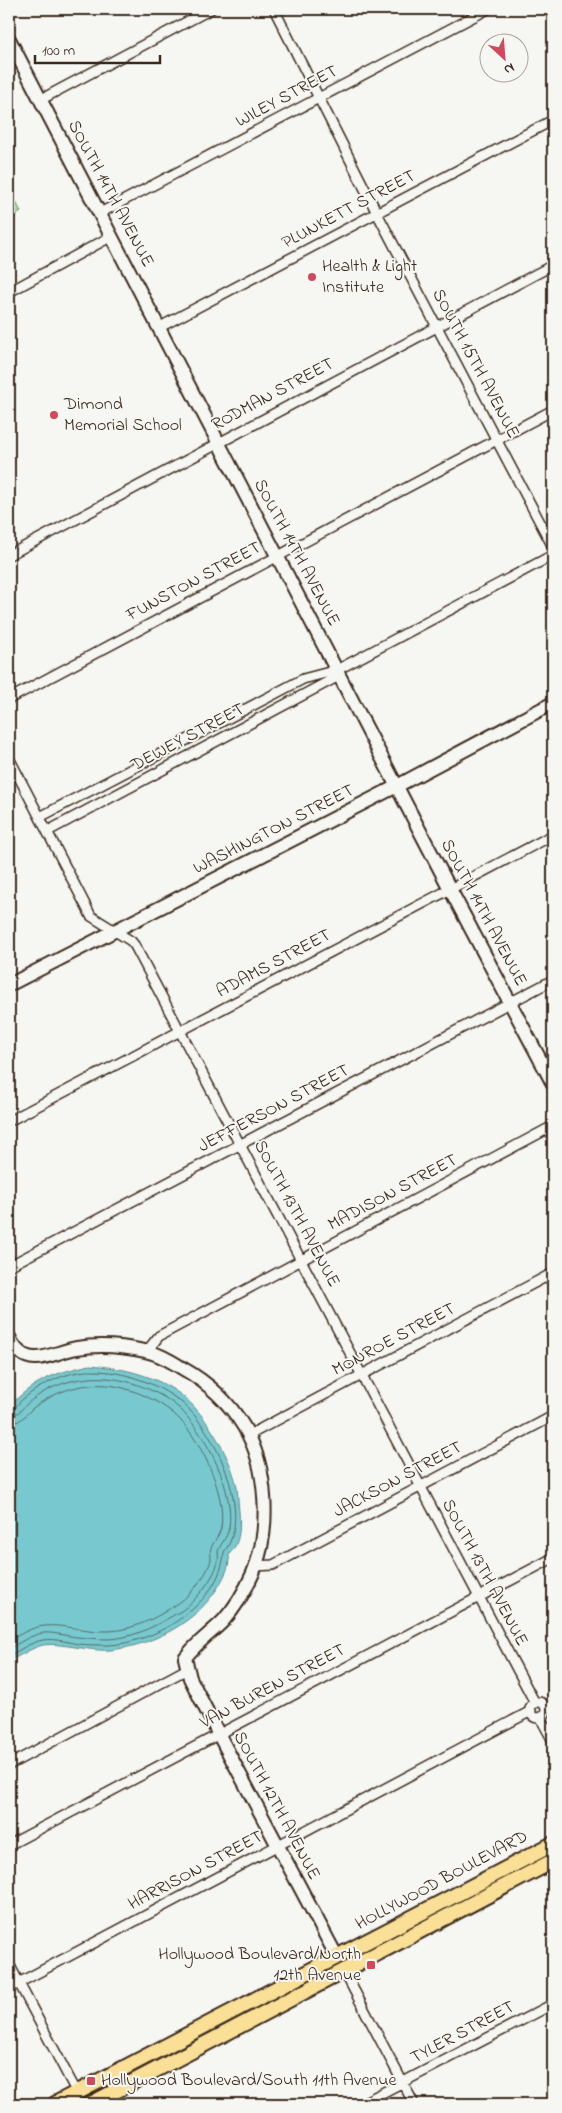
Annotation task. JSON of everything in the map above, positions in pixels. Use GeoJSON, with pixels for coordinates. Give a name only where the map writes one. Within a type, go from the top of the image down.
{"type":"FeatureCollection","features":[{"type":"Feature","properties":{"kind":"main road","name":"HOLLYWOOD BOULEVARD"},"geometry":{"type":"LineString","coordinates":[[55,2104],[73,2099],[121,2070],[553,1844]]}},
{"type":"Feature","properties":{"kind":"main road","name":"HOLLYWOOD BOULEVARD"},"geometry":{"type":"LineString","coordinates":[[89,2104],[553,1861]]}},
{"type":"Feature","properties":{"kind":"main road"},"geometry":{"type":"LineString","coordinates":[[89,2104],[102,2086],[121,2070]]}},
{"type":"Feature","properties":{"kind":"street"},"geometry":{"type":"LineString","coordinates":[[40,100],[211,9]]}},
{"type":"Feature","properties":{"kind":"street","name":"SOUTH 15TH AVENUE"},"geometry":{"type":"LineString","coordinates":[[274,9],[378,213],[553,547]]}},
{"type":"Feature","properties":{"kind":"street","name":"WILEY STREET"},"geometry":{"type":"LineString","coordinates":[[100,214],[488,9]]}},
{"type":"Feature","properties":{"kind":"street","name":"SOUTH 14TH AVENUE"},"geometry":{"type":"LineString","coordinates":[[9,39],[553,1084]]}},
{"type":"Feature","properties":{"kind":"street","name":"PLUNKETT STREET"},"geometry":{"type":"LineString","coordinates":[[160,328],[553,120]]}},
{"type":"Feature","properties":{"kind":"street"},"geometry":{"type":"LineString","coordinates":[[9,292],[112,236]]}},
{"type":"Feature","properties":{"kind":"street","name":"RODMAN STREET"},"geometry":{"type":"LineString","coordinates":[[9,555],[553,265]]}},
{"type":"Feature","properties":{"kind":"street","name":"FUNSTON STREET"},"geometry":{"type":"LineString","coordinates":[[9,699],[553,410]]}},
{"type":"Feature","properties":{"kind":"street","name":"DEWEY STREET"},"geometry":{"type":"LineString","coordinates":[[40,817],[303,680],[337,670],[553,554]]}},
{"type":"Feature","properties":{"kind":"street","name":"DEWEY STREET"},"geometry":{"type":"LineString","coordinates":[[48,831],[335,678],[337,670]]}},
{"type":"Feature","properties":{"kind":"street","name":"WASHINGTON STREET"},"geometry":{"type":"LineString","coordinates":[[9,985],[397,786],[553,703]]}},
{"type":"Feature","properties":{"kind":"street","name":"SOUTH 13TH AVENUE"},"geometry":{"type":"LineString","coordinates":[[9,758],[91,916],[131,941],[135,946],[302,1260],[478,1597],[533,1707]]}},
{"type":"Feature","properties":{"kind":"street","name":"ADAMS STREET"},"geometry":{"type":"LineString","coordinates":[[9,1120],[181,1032],[553,835]]}},
{"type":"Feature","properties":{"kind":"street","name":"JEFFERSON STREET"},"geometry":{"type":"LineString","coordinates":[[9,1266],[553,980]]}},
{"type":"Feature","properties":{"kind":"street","name":"MADISON STREET"},"geometry":{"type":"LineString","coordinates":[[147,1351],[159,1336],[553,1126]]}},
{"type":"Feature","properties":{"kind":"street","name":"MONROE STREET"},"geometry":{"type":"LineString","coordinates":[[249,1435],[553,1273]]}},
{"type":"Feature","properties":{"kind":"street"},"geometry":{"type":"LineString","coordinates":[[9,1765],[187,1669],[185,1658],[194,1645],[224,1620],[246,1587],[261,1550],[265,1515],[261,1476],[249,1435],[229,1406],[212,1388],[171,1361],[147,1351],[100,1345],[77,1348],[36,1359],[22,1355],[10,1343]]}},
{"type":"Feature","properties":{"kind":"street","name":"JACKSON STREET"},"geometry":{"type":"LineString","coordinates":[[255,1566],[273,1565],[553,1416]]}},
{"type":"Feature","properties":{"kind":"street","name":"VAN BUREN STREET"},"geometry":{"type":"LineString","coordinates":[[9,1845],[553,1558]]}},
{"type":"Feature","properties":{"kind":"street","name":"SOUTH 12TH AVENUE"},"geometry":{"type":"LineString","coordinates":[[187,1669],[219,1735],[337,1957]]}},
{"type":"Feature","properties":{"kind":"street"},"geometry":{"type":"LineString","coordinates":[[545,1705],[553,1701]]}},
{"type":"Feature","properties":{"kind":"street"},"geometry":{"type":"LineString","coordinates":[[545,1705],[541,1702],[533,1707],[533,1715],[540,1717],[553,1740]]}},
{"type":"Feature","properties":{"kind":"street"},"geometry":{"type":"LineString","coordinates":[[540,1717],[546,1712],[545,1705]]}},
{"type":"Feature","properties":{"kind":"street","name":"HARRISON STREET"},"geometry":{"type":"LineString","coordinates":[[9,1988],[277,1846],[533,1707]]}},
{"type":"Feature","properties":{"kind":"street"},"geometry":{"type":"LineString","coordinates":[[9,1964],[73,2099]]}},
{"type":"Feature","properties":{"kind":"street"},"geometry":{"type":"LineString","coordinates":[[344,1971],[414,2104]]}},
{"type":"Feature","properties":{"kind":"street","name":"TYLER STREET"},"geometry":{"type":"LineString","coordinates":[[361,2104],[553,2004]]}},
{"type":"Feature","properties":{"kind":"green space"},"geometry":{"type":"Polygon","coordinates":[[[9,188],[21,212],[9,219],[9,188]]]}},
{"type":"Feature","properties":{"kind":"water"},"geometry":{"type":"Polygon","coordinates":[[[90,1365],[129,1371],[165,1384],[186,1399],[203,1417],[218,1440],[234,1477],[237,1488],[239,1516],[238,1539],[229,1554],[226,1572],[212,1596],[188,1619],[159,1637],[143,1643],[111,1650],[94,1650],[50,1644],[43,1645],[9,1661],[9,1407],[36,1384],[67,1371],[90,1365]]]}},
{"type":"Feature","properties":{"kind":"place","name":"Health & Light Institute"},"geometry":{"type":"Point","coordinates":[312,277]}},
{"type":"Feature","properties":{"kind":"place","name":"Dimond Memorial School"},"geometry":{"type":"Point","coordinates":[54,415]}},
{"type":"Feature","properties":{"kind":"place","name":"Hollywood Boulevard/North 12th Avenue"},"geometry":{"type":"Point","coordinates":[371,1965]}},
{"type":"Feature","properties":{"kind":"place","name":"Hollywood Boulevard/South 11th Avenue"},"geometry":{"type":"Point","coordinates":[91,2081]}}]}
